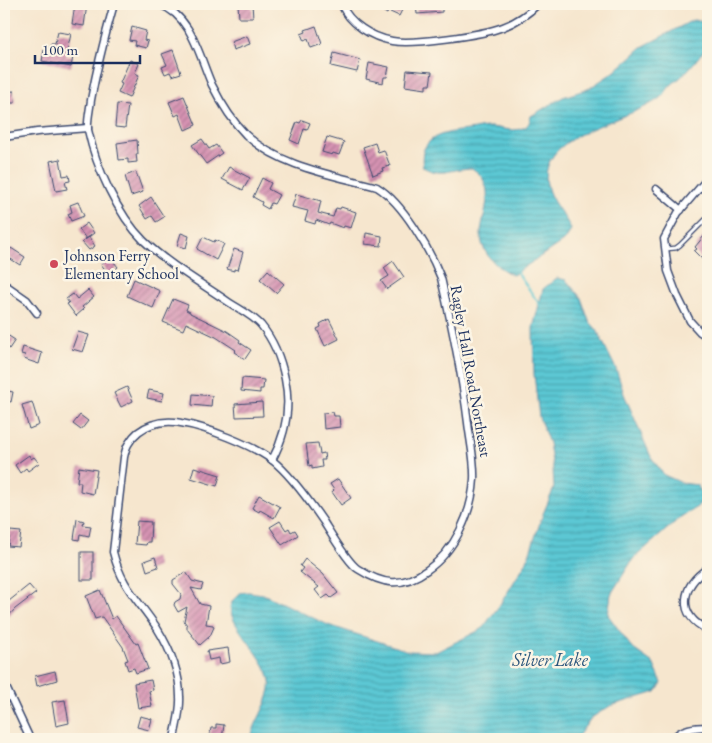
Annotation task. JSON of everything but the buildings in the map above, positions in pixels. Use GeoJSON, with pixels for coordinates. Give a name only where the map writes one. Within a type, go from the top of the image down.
{"type":"FeatureCollection","features":[{"type":"Feature","properties":{"kind":"street"},"geometry":{"type":"LineString","coordinates":[[114,4],[98,60],[88,128],[108,188],[124,218],[144,241],[159,254],[259,323],[274,343],[282,362],[287,389],[288,412],[284,431],[272,460]]}},
{"type":"Feature","properties":{"kind":"street","name":"Ragley Hall Road Northeast"},"geometry":{"type":"LineString","coordinates":[[159,4],[178,15],[187,28],[220,101],[230,117],[247,136],[264,148],[297,164],[377,186],[388,194],[416,230],[434,261],[441,278],[464,393],[474,480],[469,505],[454,544],[421,575],[402,582],[385,583],[355,568],[313,506],[272,460],[223,436],[188,424],[170,421],[148,426],[138,432],[129,443],[124,457],[113,552],[116,567],[123,582],[156,627],[172,657],[178,677],[181,699],[174,739]]}},
{"type":"Feature","properties":{"kind":"street"},"geometry":{"type":"LineString","coordinates":[[341,4],[357,25],[367,33],[392,41],[409,41],[456,37],[501,28],[530,12],[538,4]]}},
{"type":"Feature","properties":{"kind":"street"},"geometry":{"type":"LineString","coordinates":[[4,137],[88,128]]}},
{"type":"Feature","properties":{"kind":"street"},"geometry":{"type":"LineString","coordinates":[[708,178],[681,210],[664,239],[668,271],[677,295],[690,320],[700,332],[708,337]]}},
{"type":"Feature","properties":{"kind":"street"},"geometry":{"type":"LineString","coordinates":[[656,189],[681,210]]}},
{"type":"Feature","properties":{"kind":"street"},"geometry":{"type":"LineString","coordinates":[[4,284],[28,300],[37,313]]}},
{"type":"Feature","properties":{"kind":"street"},"geometry":{"type":"LineString","coordinates":[[708,568],[692,584],[684,602],[692,620],[708,630]]}},
{"type":"Feature","properties":{"kind":"street"},"geometry":{"type":"LineString","coordinates":[[4,683],[30,739]]}},
{"type":"Feature","properties":{"kind":"street"},"geometry":{"type":"LineString","coordinates":[[673,739],[676,734],[682,731],[708,726]]}},
{"type":"Feature","properties":{"kind":"lane"},"geometry":{"type":"LineString","coordinates":[[703,183],[708,191]]}},
{"type":"Feature","properties":{"kind":"lane"},"geometry":{"type":"LineString","coordinates":[[665,249],[680,246],[708,217]]}},
{"type":"Feature","properties":{"kind":"water"},"geometry":{"type":"Polygon","coordinates":[[[693,20],[708,22],[708,47],[662,96],[646,106],[567,142],[553,156],[547,172],[549,192],[571,229],[566,239],[513,275],[501,268],[486,253],[481,240],[487,199],[486,186],[483,179],[472,168],[436,172],[423,167],[422,156],[429,142],[436,137],[452,132],[486,127],[514,130],[525,127],[529,123],[531,116],[563,97],[588,89],[614,72],[642,47],[693,20]]]}},
{"type":"Feature","properties":{"kind":"water","name":"Silver Lake"},"geometry":{"type":"Polygon","coordinates":[[[557,278],[566,280],[581,298],[589,321],[597,330],[616,369],[624,394],[651,457],[664,475],[682,483],[697,485],[705,498],[697,507],[682,516],[633,559],[611,594],[608,615],[632,648],[653,663],[662,683],[656,692],[610,706],[591,718],[576,739],[251,739],[268,696],[270,680],[262,662],[237,626],[232,615],[230,607],[233,600],[240,593],[263,594],[328,625],[408,651],[436,652],[482,629],[499,606],[527,561],[554,488],[549,443],[539,417],[534,374],[533,328],[543,289],[557,278]]]}},
{"type":"Feature","properties":{"kind":"waterway"},"geometry":{"type":"LineString","coordinates":[[517,272],[540,305]]}},
{"type":"Feature","properties":{"kind":"place","name":"Johnson Ferry Elementary School"},"geometry":{"type":"Point","coordinates":[54,264]}}]}
